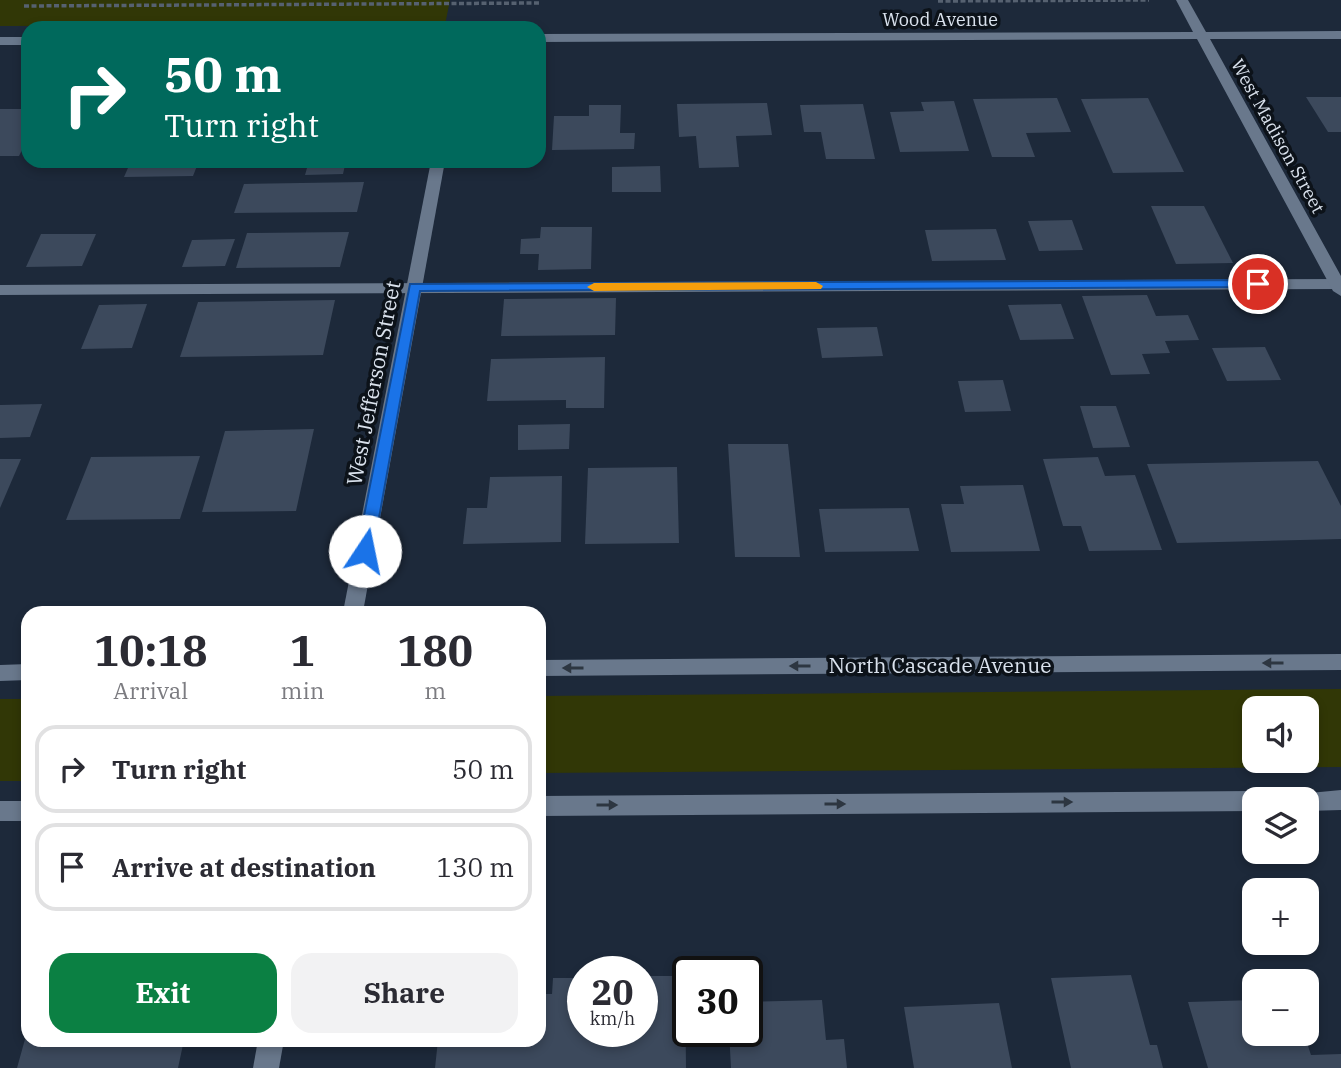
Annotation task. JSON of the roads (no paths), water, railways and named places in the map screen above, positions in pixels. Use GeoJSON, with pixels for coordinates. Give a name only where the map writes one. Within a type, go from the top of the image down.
{"type":"FeatureCollection","features":[{"type":"Feature","properties":{"kind":"street","name":"West Madison Street"},"geometry":{"type":"LineString","coordinates":[[1182,0],[1340,286]]}},
{"type":"Feature","properties":{"kind":"street","name":"Wood Avenue"},"geometry":{"type":"LineString","coordinates":[[546,38],[1341,35]]}},
{"type":"Feature","properties":{"kind":"street"},"geometry":{"type":"LineString","coordinates":[[0,41],[21,41]]}},
{"type":"Feature","properties":{"kind":"street","name":"West Jefferson Street"},"geometry":{"type":"LineString","coordinates":[[354,606],[437,168]]}},
{"type":"Feature","properties":{"kind":"street"},"geometry":{"type":"LineString","coordinates":[[0,290],[1340,286]]}},
{"type":"Feature","properties":{"kind":"street","name":"North Cascade Avenue"},"geometry":{"type":"LineString","coordinates":[[546,668],[1341,662]]}},
{"type":"Feature","properties":{"kind":"street"},"geometry":{"type":"LineString","coordinates":[[0,673],[21,673]]}},
{"type":"Feature","properties":{"kind":"street"},"geometry":{"type":"LineString","coordinates":[[1319,801],[1341,800]]}},
{"type":"Feature","properties":{"kind":"street"},"geometry":{"type":"LineString","coordinates":[[546,806],[1242,801]]}},
{"type":"Feature","properties":{"kind":"street"},"geometry":{"type":"LineString","coordinates":[[0,811],[21,811]]}},
{"type":"Feature","properties":{"kind":"street"},"geometry":{"type":"LineString","coordinates":[[266,1068],[270,1047]]}}]}
